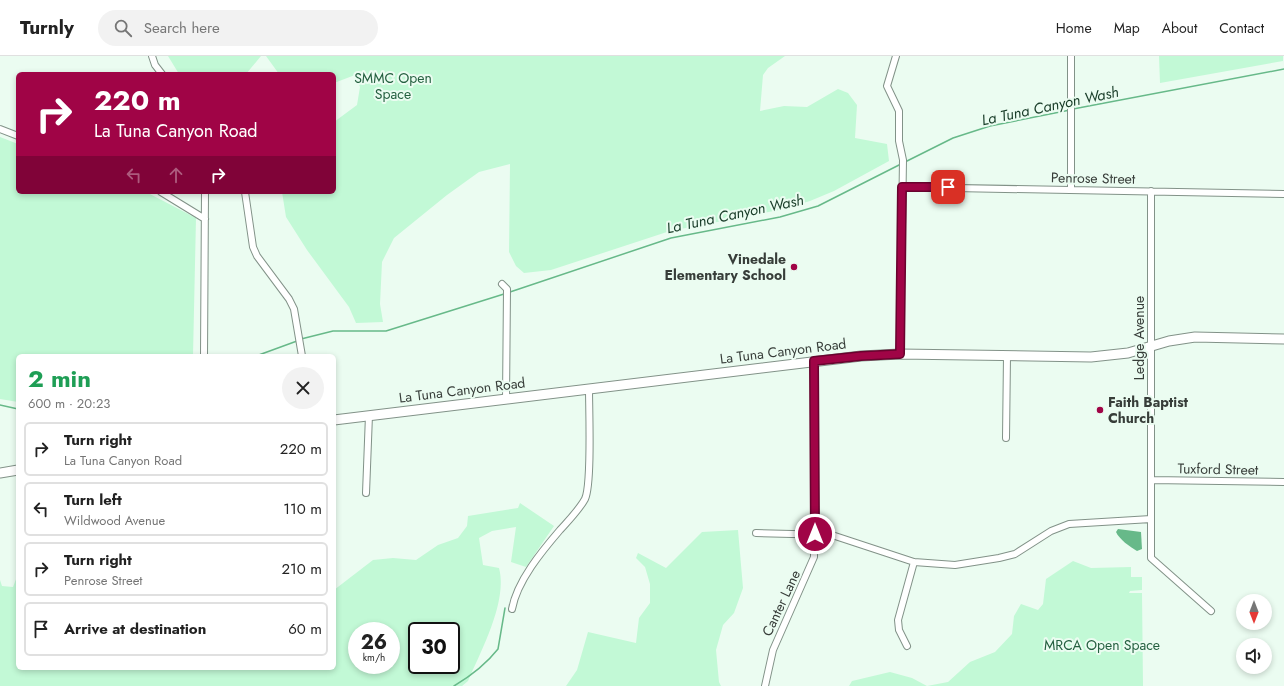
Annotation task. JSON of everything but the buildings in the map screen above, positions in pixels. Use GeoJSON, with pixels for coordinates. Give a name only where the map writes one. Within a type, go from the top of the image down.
{"type":"FeatureCollection","features":[{"type":"Feature","properties":{"kind":"main road","name":"La Tuna Canyon Road"},"geometry":{"type":"LineString","coordinates":[[336,420],[861,356],[900,354],[1091,357],[1117,355],[1195,337],[1284,338]]}},
{"type":"Feature","properties":{"kind":"main road"},"geometry":{"type":"LineString","coordinates":[[0,473],[16,470]]}},
{"type":"Feature","properties":{"kind":"street"},"geometry":{"type":"LineString","coordinates":[[152,56],[155,65],[160,72]]}},
{"type":"Feature","properties":{"kind":"street"},"geometry":{"type":"LineString","coordinates":[[896,56],[887,86],[899,111],[899,141],[903,163],[900,354]]}},
{"type":"Feature","properties":{"kind":"street"},"geometry":{"type":"LineString","coordinates":[[1071,56],[1071,189]]}},
{"type":"Feature","properties":{"kind":"street"},"geometry":{"type":"LineString","coordinates":[[0,129],[16,135]]}},
{"type":"Feature","properties":{"kind":"street","name":"Penrose Street"},"geometry":{"type":"LineString","coordinates":[[902,187],[1284,194]]}},
{"type":"Feature","properties":{"kind":"street","name":"Ledge Avenue"},"geometry":{"type":"LineString","coordinates":[[1152,191],[1150,558],[1211,611]]}},
{"type":"Feature","properties":{"kind":"street"},"geometry":{"type":"LineString","coordinates":[[164,194],[205,219]]}},
{"type":"Feature","properties":{"kind":"street"},"geometry":{"type":"LineString","coordinates":[[204,354],[205,194]]}},
{"type":"Feature","properties":{"kind":"street"},"geometry":{"type":"LineString","coordinates":[[245,194],[253,247],[257,256],[289,299],[296,317],[302,354]]}},
{"type":"Feature","properties":{"kind":"street"},"geometry":{"type":"LineString","coordinates":[[505,290],[506,399]]}},
{"type":"Feature","properties":{"kind":"street"},"geometry":{"type":"LineString","coordinates":[[1006,438],[1007,356]]}},
{"type":"Feature","properties":{"kind":"street","name":"Canter Lane"},"geometry":{"type":"LineString","coordinates":[[765,686],[772,650],[812,563],[815,534],[814,361]]}},
{"type":"Feature","properties":{"kind":"street"},"geometry":{"type":"LineString","coordinates":[[512,609],[514,598],[540,554],[586,498],[588,478],[589,389]]}},
{"type":"Feature","properties":{"kind":"street"},"geometry":{"type":"LineString","coordinates":[[366,493],[369,416]]}},
{"type":"Feature","properties":{"kind":"street","name":"Tuxford Street"},"geometry":{"type":"LineString","coordinates":[[1151,480],[1284,482]]}},
{"type":"Feature","properties":{"kind":"street"},"geometry":{"type":"LineString","coordinates":[[756,533],[815,534],[842,537],[914,562],[951,565],[1000,558],[1018,553],[1051,531],[1069,524],[1151,519]]}},
{"type":"Feature","properties":{"kind":"street"},"geometry":{"type":"LineString","coordinates":[[907,646],[899,630],[898,620],[906,597],[914,562]]}},
{"type":"Feature","properties":{"kind":"green space"},"geometry":{"type":"Polygon","coordinates":[[[168,56],[261,56],[248,72],[178,72],[168,56]]]}},
{"type":"Feature","properties":{"kind":"green space","name":"SMMC Open Space"},"geometry":{"type":"Polygon","coordinates":[[[266,56],[785,56],[768,68],[763,75],[760,111],[784,106],[807,107],[838,89],[848,93],[857,105],[855,138],[887,144],[889,161],[834,191],[810,201],[779,210],[670,231],[551,270],[524,273],[516,266],[509,252],[510,164],[479,172],[447,195],[394,238],[382,262],[380,304],[383,322],[356,323],[349,307],[307,250],[286,217],[282,194],[336,194],[336,121],[357,105],[360,87],[355,75],[336,82],[336,72],[278,72],[266,56]]]}},
{"type":"Feature","properties":{"kind":"green space"},"geometry":{"type":"Polygon","coordinates":[[[1159,56],[1283,56],[1283,61],[1160,83],[1159,56]]]}},
{"type":"Feature","properties":{"kind":"green space"},"geometry":{"type":"Polygon","coordinates":[[[0,137],[16,143],[16,194],[150,194],[196,218],[193,354],[16,354],[16,402],[0,399],[0,137]]]}},
{"type":"Feature","properties":{"kind":"green space"},"geometry":{"type":"Polygon","coordinates":[[[520,503],[554,526],[526,567],[511,562],[516,527],[492,531],[479,538],[483,565],[499,568],[501,581],[500,595],[497,610],[486,641],[468,681],[462,686],[0,686],[0,580],[2,586],[13,587],[16,579],[16,670],[336,670],[336,588],[373,560],[393,558],[416,560],[438,545],[458,538],[467,526],[468,516],[518,508],[520,503]]]}},
{"type":"Feature","properties":{"kind":"green space"},"geometry":{"type":"Polygon","coordinates":[[[738,530],[743,588],[734,613],[723,625],[716,650],[719,682],[721,686],[566,686],[577,670],[588,632],[636,643],[639,618],[650,603],[650,584],[645,567],[636,558],[638,553],[666,568],[702,532],[738,530]]]}},
{"type":"Feature","properties":{"kind":"green space","name":"MRCA Open Space"},"geometry":{"type":"Polygon","coordinates":[[[1073,561],[1091,568],[1131,567],[1131,577],[1142,577],[1142,590],[1130,591],[1129,593],[1142,593],[1143,686],[927,686],[948,682],[970,662],[995,652],[1012,634],[1014,616],[1021,604],[1038,610],[1043,604],[1046,579],[1073,561]]]}},
{"type":"Feature","properties":{"kind":"green space"},"geometry":{"type":"Polygon","coordinates":[[[890,672],[912,678],[927,686],[849,686],[852,681],[890,672]]]}},
{"type":"Feature","properties":{"kind":"shaded area"},"geometry":{"type":"Polygon","coordinates":[[[1118,529],[1141,532],[1142,549],[1137,551],[1125,543],[1116,532],[1118,529]]]}},
{"type":"Feature","properties":{"kind":"waterway","name":"La Tuna Canyon Wash"},"geometry":{"type":"LineString","coordinates":[[1073,109],[1284,69]]}},
{"type":"Feature","properties":{"kind":"waterway","name":"La Tuna Canyon Wash"},"geometry":{"type":"LineString","coordinates":[[905,162],[953,138],[990,126],[1070,110]]}},
{"type":"Feature","properties":{"kind":"waterway","name":"La Tuna Canyon Wash"},"geometry":{"type":"LineString","coordinates":[[510,292],[671,238],[780,217],[818,206],[901,164]]}},
{"type":"Feature","properties":{"kind":"waterway","name":"La Tuna Canyon Wash"},"geometry":{"type":"LineString","coordinates":[[301,339],[333,331],[386,331],[504,294]]}},
{"type":"Feature","properties":{"kind":"waterway","name":"La Tuna Canyon Wash"},"geometry":{"type":"LineString","coordinates":[[261,354],[297,341]]}},
{"type":"Feature","properties":{"kind":"waterway","name":"La Tuna Canyon Wash"},"geometry":{"type":"LineString","coordinates":[[0,405],[16,409]]}},
{"type":"Feature","properties":{"kind":"waterway"},"geometry":{"type":"LineString","coordinates":[[454,686],[478,669],[498,649],[505,608]]}},
{"type":"Feature","properties":{"kind":"place","name":"Vinedale Elementary School"},"geometry":{"type":"Point","coordinates":[794,267]}},
{"type":"Feature","properties":{"kind":"place","name":"Faith Baptist Church"},"geometry":{"type":"Point","coordinates":[1100,410]}},
{"type":"Feature","properties":{"kind":"route"},"geometry":{"type":"LineString","coordinates":[[815,534],[814,361],[900,354],[902,187],[948,187]]}}]}
